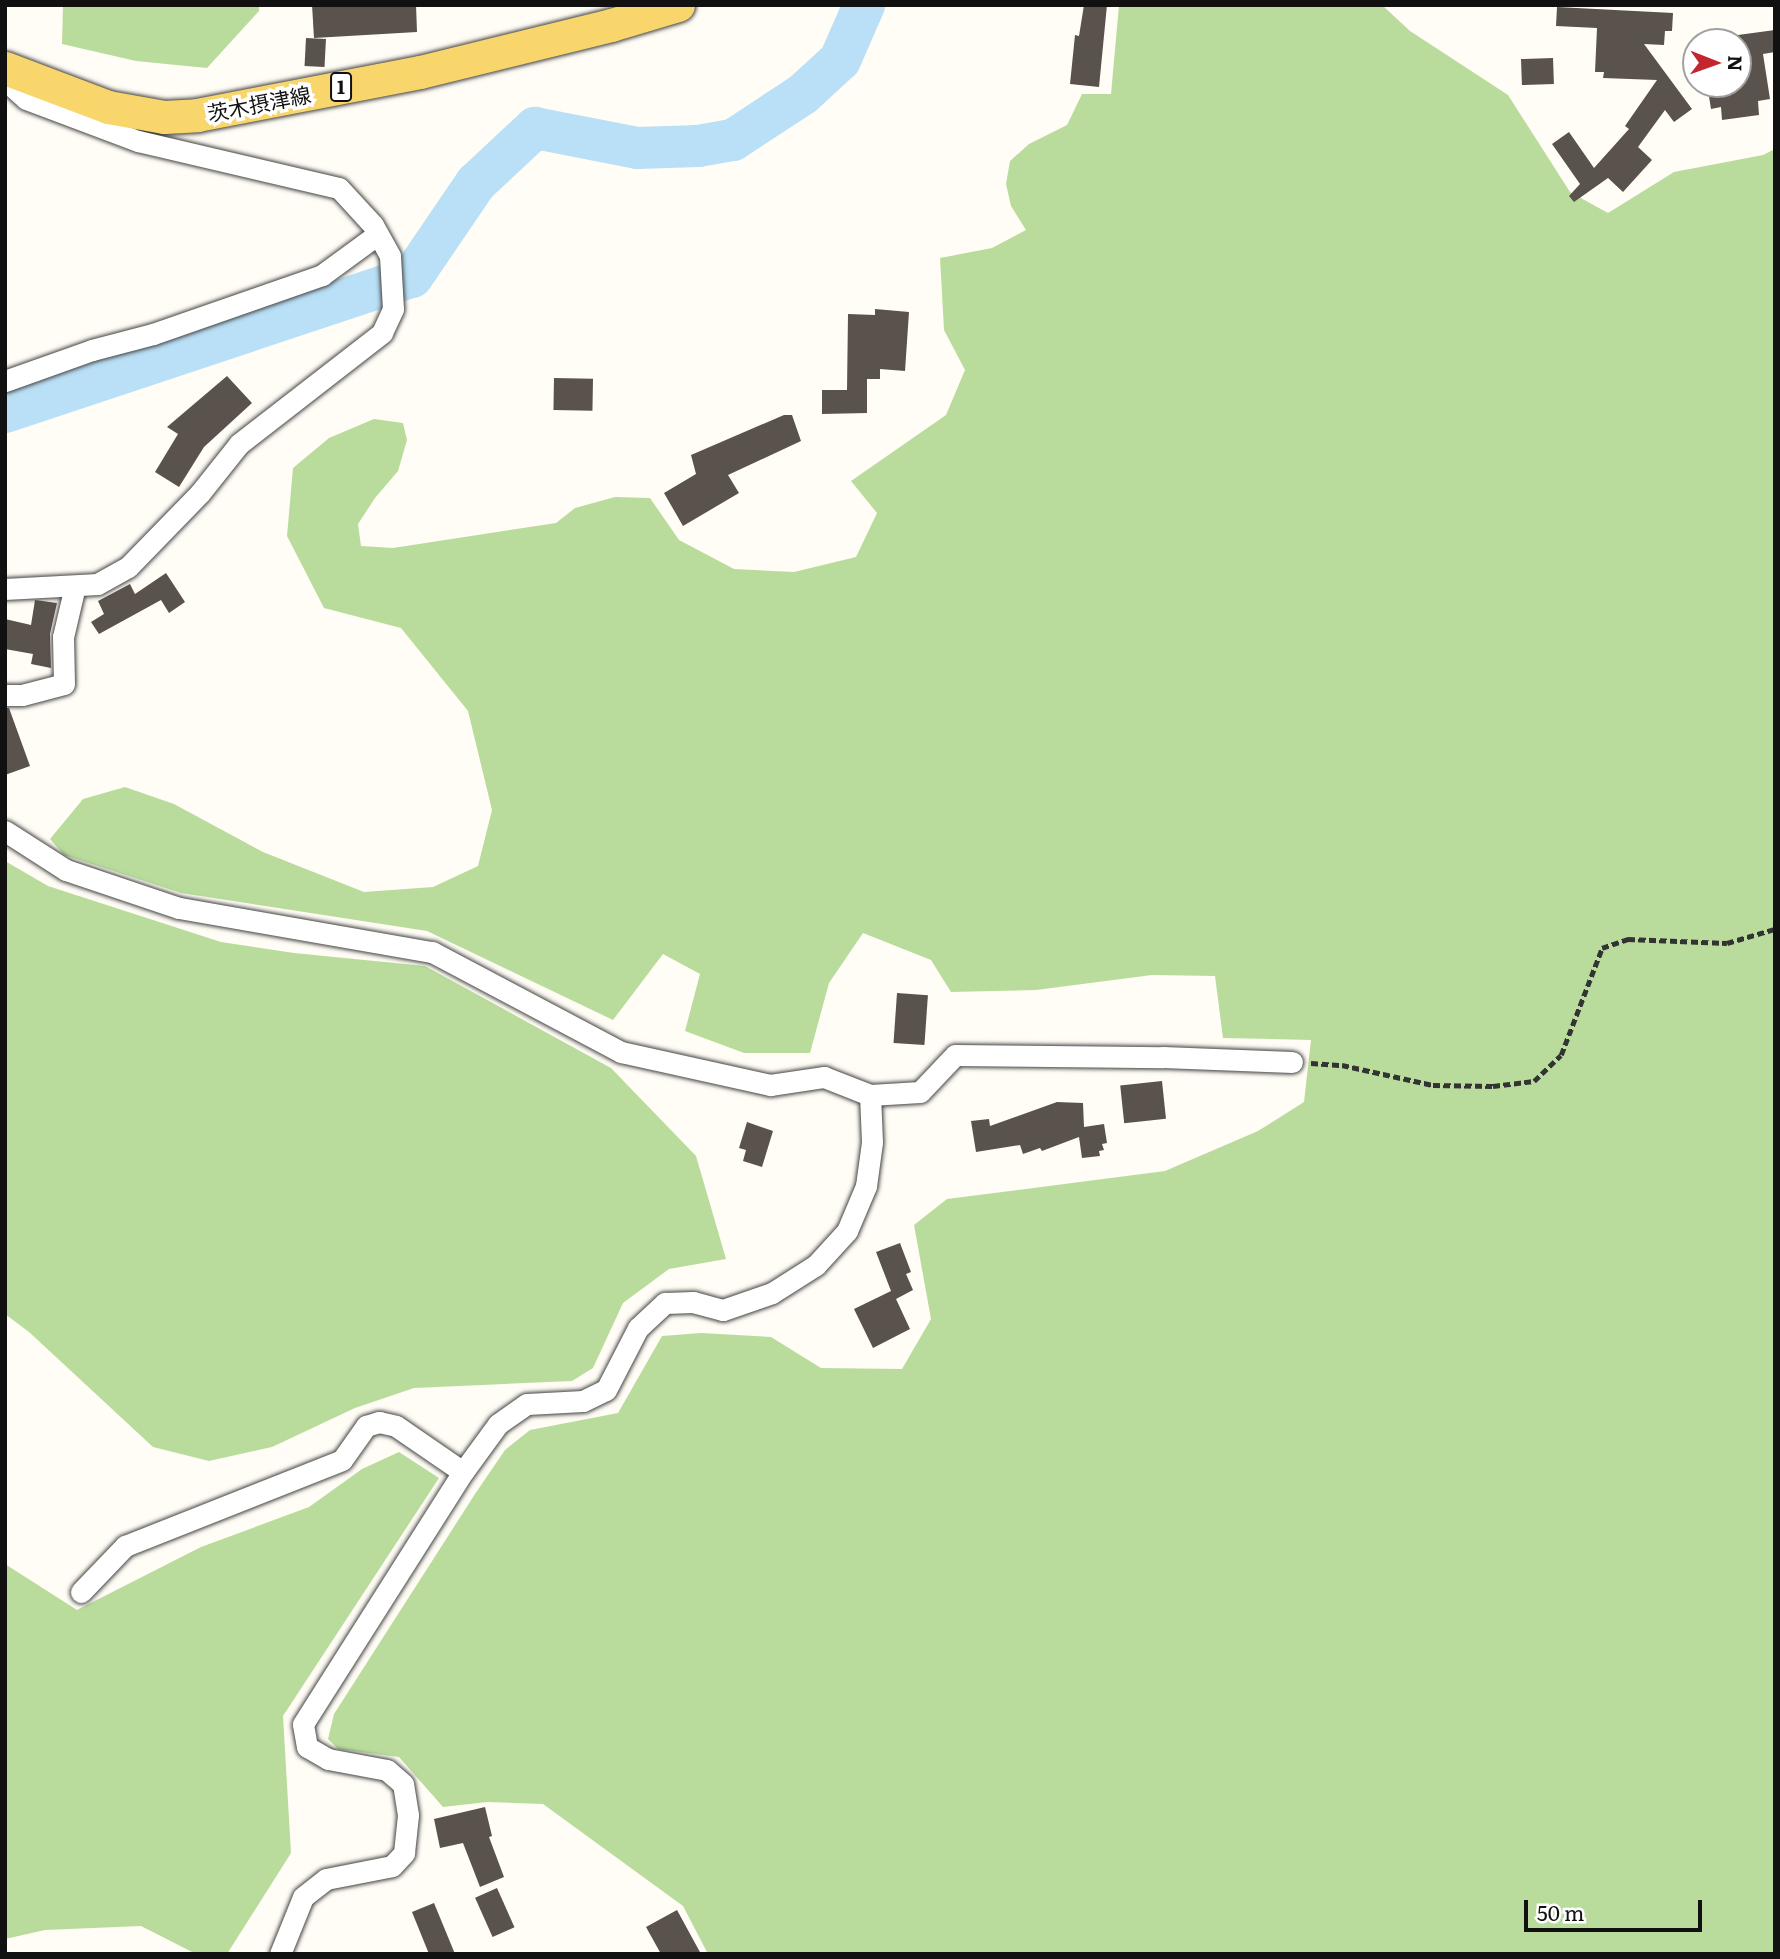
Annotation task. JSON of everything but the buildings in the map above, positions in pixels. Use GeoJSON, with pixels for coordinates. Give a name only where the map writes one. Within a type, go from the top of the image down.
{"type":"FeatureCollection","features":[{"type":"Feature","properties":{"kind":"main road","name":"茨木摂津線"},"geometry":{"type":"LineString","coordinates":[[5,68],[108,107],[164,117],[197,115],[420,72],[611,25],[678,5]]}},
{"type":"Feature","properties":{"kind":"street"},"geometry":{"type":"LineString","coordinates":[[5,80],[26,99],[138,141],[339,188],[378,234],[390,256],[393,309],[382,334],[239,444],[200,493],[128,568],[97,584],[5,589]]}},
{"type":"Feature","properties":{"kind":"street"},"geometry":{"type":"LineString","coordinates":[[5,382],[92,349],[153,334],[322,275],[378,234]]}},
{"type":"Feature","properties":{"kind":"street"},"geometry":{"type":"LineString","coordinates":[[5,695],[22,695],[64,684],[63,637],[75,586]]}},
{"type":"Feature","properties":{"kind":"street"},"geometry":{"type":"LineString","coordinates":[[5,831],[66,870],[178,908],[233,920],[432,952],[621,1052],[770,1085],[824,1077],[870,1095],[920,1092],[955,1055],[1163,1057],[1292,1062]]}},
{"type":"Feature","properties":{"kind":"street"},"geometry":{"type":"LineString","coordinates":[[280,1954],[303,1897],[326,1879],[392,1866],[404,1853],[408,1815],[403,1784],[387,1770],[328,1759],[307,1747],[303,1724],[463,1472],[498,1424],[527,1404],[583,1401],[606,1390],[638,1328],[665,1303],[693,1303],[723,1310],[772,1293],[817,1265],[847,1231],[866,1186],[872,1142],[870,1095]]}},
{"type":"Feature","properties":{"kind":"street"},"geometry":{"type":"LineString","coordinates":[[81,1592],[125,1546],[342,1460],[366,1426],[379,1422],[396,1426],[463,1472]]}},
{"type":"Feature","properties":{"kind":"path"},"geometry":{"type":"LineString","coordinates":[[1292,1062],[1342,1065],[1433,1085],[1493,1086],[1534,1081],[1560,1055],[1602,948],[1628,939],[1727,943],[1775,929]]}},
{"type":"Feature","properties":{"kind":"green space"},"geometry":{"type":"Polygon","coordinates":[[[63,5],[259,5],[259,11],[207,68],[136,61],[62,44],[63,5]]]}},
{"type":"Feature","properties":{"kind":"green space"},"geometry":{"type":"Polygon","coordinates":[[[1119,5],[1382,5],[1410,31],[1508,95],[1570,192],[1608,213],[1674,172],[1763,155],[1775,149],[1775,1954],[708,1954],[683,1906],[543,1804],[487,1802],[443,1807],[399,1757],[338,1749],[328,1739],[334,1714],[505,1450],[530,1430],[618,1413],[662,1336],[701,1333],[771,1337],[821,1368],[902,1369],[931,1319],[914,1225],[947,1199],[1165,1171],[1258,1131],[1304,1102],[1311,1040],[1223,1038],[1215,976],[1152,975],[1036,990],[951,992],[931,960],[863,933],[829,983],[810,1053],[744,1053],[685,1031],[700,974],[663,954],[613,1020],[427,931],[181,893],[64,855],[50,839],[83,799],[125,787],[174,804],[263,852],[364,892],[433,887],[478,866],[492,810],[468,711],[401,628],[324,608],[287,536],[293,468],[329,438],[374,419],[403,423],[407,440],[398,471],[358,524],[361,546],[393,548],[556,523],[575,508],[615,497],[650,498],[679,540],[734,569],[794,572],[856,557],[877,513],[851,481],[946,415],[965,370],[944,330],[940,258],[992,248],[1026,230],[1011,206],[1006,184],[1010,161],[1029,144],[1067,125],[1082,94],[1111,94],[1119,5]]]}},
{"type":"Feature","properties":{"kind":"green space"},"geometry":{"type":"Polygon","coordinates":[[[5,861],[48,886],[221,942],[294,953],[425,966],[611,1068],[696,1156],[726,1259],[669,1269],[623,1303],[593,1368],[572,1381],[414,1388],[355,1408],[272,1447],[209,1461],[153,1447],[29,1332],[5,1314],[5,861]]]}},
{"type":"Feature","properties":{"kind":"green space"},"geometry":{"type":"Polygon","coordinates":[[[399,1452],[439,1478],[283,1716],[291,1853],[227,1954],[196,1954],[141,1926],[45,1930],[5,1939],[5,1564],[77,1610],[201,1547],[309,1507],[362,1469],[399,1452]]]}},
{"type":"Feature","properties":{"kind":"waterway"},"geometry":{"type":"LineString","coordinates":[[5,412],[412,277],[476,183],[535,128],[638,148],[698,146],[733,140],[803,94],[840,60],[864,5]]}}]}
